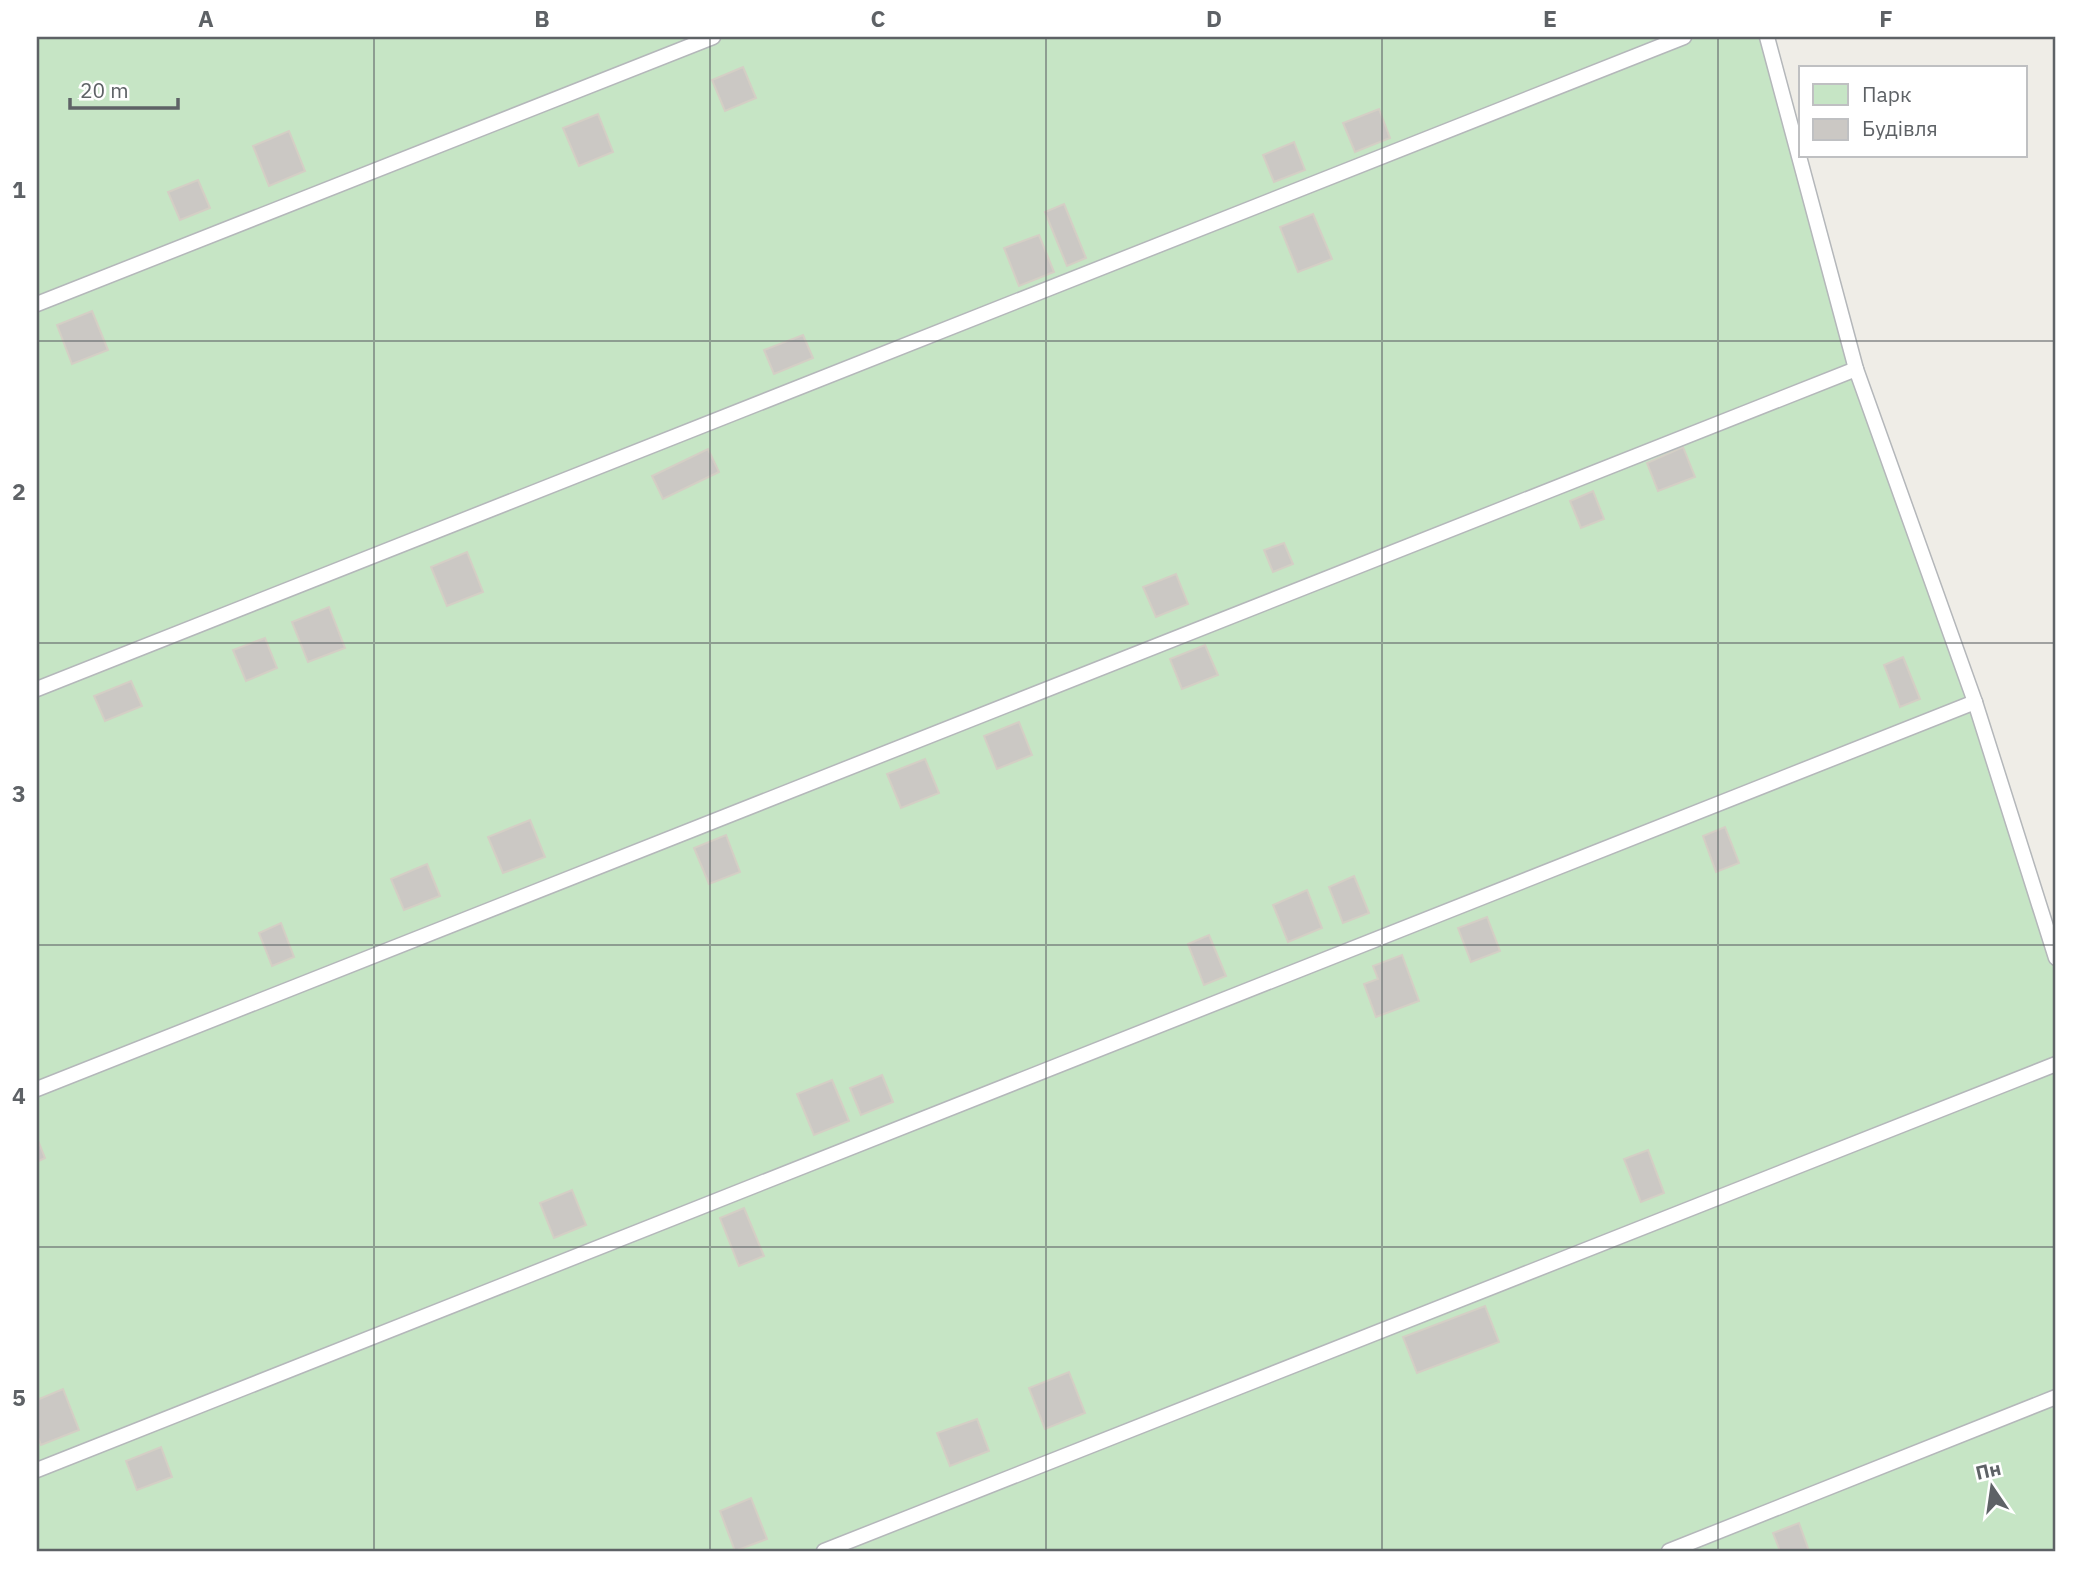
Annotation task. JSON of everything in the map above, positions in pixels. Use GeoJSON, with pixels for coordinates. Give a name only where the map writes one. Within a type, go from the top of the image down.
{"type":"FeatureCollection","features":[{"type":"Feature","properties":{"kind":"lane"},"geometry":{"type":"LineString","coordinates":[[37,304],[713,37]]}},
{"type":"Feature","properties":{"kind":"lane"},"geometry":{"type":"LineString","coordinates":[[37,690],[1684,37]]}},
{"type":"Feature","properties":{"kind":"lane"},"geometry":{"type":"LineString","coordinates":[[1767,37],[1799,156]]}},
{"type":"Feature","properties":{"kind":"lane"},"geometry":{"type":"LineString","coordinates":[[1799,158],[1856,369],[1975,702],[2056,958]]}},
{"type":"Feature","properties":{"kind":"lane"},"geometry":{"type":"LineString","coordinates":[[37,1089],[1856,369]]}},
{"type":"Feature","properties":{"kind":"lane"},"geometry":{"type":"LineString","coordinates":[[37,1470],[1975,702]]}},
{"type":"Feature","properties":{"kind":"lane"},"geometry":{"type":"LineString","coordinates":[[824,1551],[2056,1064]]}},
{"type":"Feature","properties":{"kind":"lane"},"geometry":{"type":"LineString","coordinates":[[1669,1551],[2056,1397]]}},
{"type":"Feature","properties":{"kind":"green space"},"geometry":{"type":"Polygon","coordinates":[[[37,37],[1767,37],[1856,369],[2056,958],[2056,1551],[37,1551],[37,37]]]}},
{"type":"Feature","properties":{"kind":"building"},"geometry":{"type":"Polygon","coordinates":[[[743,67],[756,98],[725,111],[712,80],[743,67]]]}},
{"type":"Feature","properties":{"kind":"building"},"geometry":{"type":"Polygon","coordinates":[[[1379,109],[1390,138],[1355,152],[1343,123],[1379,109]]]}},
{"type":"Feature","properties":{"kind":"building"},"geometry":{"type":"Polygon","coordinates":[[[598,114],[613,152],[579,166],[563,128],[598,114]]]}},
{"type":"Feature","properties":{"kind":"building"},"geometry":{"type":"Polygon","coordinates":[[[289,131],[305,171],[269,186],[253,146],[289,131]]]}},
{"type":"Feature","properties":{"kind":"building"},"geometry":{"type":"Polygon","coordinates":[[[1294,142],[1305,170],[1274,182],[1263,155],[1294,142]]]}},
{"type":"Feature","properties":{"kind":"building"},"geometry":{"type":"Polygon","coordinates":[[[198,180],[210,208],[180,220],[168,192],[198,180]]]}},
{"type":"Feature","properties":{"kind":"building"},"geometry":{"type":"Polygon","coordinates":[[[1064,204],[1086,258],[1067,266],[1045,212],[1064,204]]]}},
{"type":"Feature","properties":{"kind":"building"},"geometry":{"type":"Polygon","coordinates":[[[1313,214],[1332,259],[1298,272],[1280,227],[1313,214]]]}},
{"type":"Feature","properties":{"kind":"building"},"geometry":{"type":"Polygon","coordinates":[[[1039,235],[1054,272],[1019,286],[1004,248],[1039,235]]]}},
{"type":"Feature","properties":{"kind":"building"},"geometry":{"type":"Polygon","coordinates":[[[92,311],[108,350],[72,364],[57,325],[92,311]]]}},
{"type":"Feature","properties":{"kind":"building"},"geometry":{"type":"Polygon","coordinates":[[[803,335],[813,358],[774,374],[764,350],[803,335]]]}},
{"type":"Feature","properties":{"kind":"building"},"geometry":{"type":"Polygon","coordinates":[[[1683,447],[1695,477],[1658,491],[1647,463],[1683,447]]]}},
{"type":"Feature","properties":{"kind":"building"},"geometry":{"type":"Polygon","coordinates":[[[708,449],[719,472],[663,499],[652,476],[708,449]]]}},
{"type":"Feature","properties":{"kind":"building"},"geometry":{"type":"Polygon","coordinates":[[[1593,491],[1604,519],[1581,528],[1570,501],[1593,491]]]}},
{"type":"Feature","properties":{"kind":"building"},"geometry":{"type":"Polygon","coordinates":[[[1284,543],[1293,564],[1273,572],[1264,550],[1284,543]]]}},
{"type":"Feature","properties":{"kind":"building"},"geometry":{"type":"Polygon","coordinates":[[[467,552],[483,592],[447,606],[431,567],[467,552]]]}},
{"type":"Feature","properties":{"kind":"building"},"geometry":{"type":"Polygon","coordinates":[[[1176,574],[1188,604],[1156,617],[1143,587],[1176,574]]]}},
{"type":"Feature","properties":{"kind":"building"},"geometry":{"type":"Polygon","coordinates":[[[329,607],[345,648],[308,662],[292,622],[329,607]]]}},
{"type":"Feature","properties":{"kind":"building"},"geometry":{"type":"Polygon","coordinates":[[[265,638],[277,668],[246,681],[233,650],[265,638]]]}},
{"type":"Feature","properties":{"kind":"building"},"geometry":{"type":"Polygon","coordinates":[[[1205,645],[1218,675],[1182,689],[1170,659],[1205,645]]]}},
{"type":"Feature","properties":{"kind":"building"},"geometry":{"type":"Polygon","coordinates":[[[1903,657],[1920,699],[1900,707],[1884,665],[1903,657]]]}},
{"type":"Feature","properties":{"kind":"building"},"geometry":{"type":"Polygon","coordinates":[[[131,681],[142,706],[105,721],[94,696],[131,681]]]}},
{"type":"Feature","properties":{"kind":"building"},"geometry":{"type":"Polygon","coordinates":[[[1019,722],[1032,755],[997,769],[984,736],[1019,722]]]}},
{"type":"Feature","properties":{"kind":"building"},"geometry":{"type":"Polygon","coordinates":[[[925,759],[939,793],[901,808],[887,774],[925,759]]]}},
{"type":"Feature","properties":{"kind":"building"},"geometry":{"type":"Polygon","coordinates":[[[530,820],[545,857],[503,873],[488,837],[530,820]]]}},
{"type":"Feature","properties":{"kind":"building"},"geometry":{"type":"Polygon","coordinates":[[[1725,827],[1739,863],[1716,872],[1703,836],[1725,827]]]}},
{"type":"Feature","properties":{"kind":"building"},"geometry":{"type":"Polygon","coordinates":[[[726,835],[740,872],[709,884],[694,848],[726,835]]]}},
{"type":"Feature","properties":{"kind":"building"},"geometry":{"type":"Polygon","coordinates":[[[427,864],[440,896],[404,910],[391,879],[427,864]]]}},
{"type":"Feature","properties":{"kind":"building"},"geometry":{"type":"Polygon","coordinates":[[[1354,876],[1369,913],[1343,923],[1329,887],[1354,876]]]}},
{"type":"Feature","properties":{"kind":"building"},"geometry":{"type":"Polygon","coordinates":[[[1307,890],[1322,928],[1288,942],[1273,905],[1307,890]]]}},
{"type":"Feature","properties":{"kind":"building"},"geometry":{"type":"Polygon","coordinates":[[[1487,917],[1500,951],[1471,962],[1458,928],[1487,917]]]}},
{"type":"Feature","properties":{"kind":"building"},"geometry":{"type":"Polygon","coordinates":[[[281,923],[294,957],[272,966],[259,933],[281,923]]]}},
{"type":"Feature","properties":{"kind":"building"},"geometry":{"type":"Polygon","coordinates":[[[1209,935],[1226,976],[1204,985],[1188,944],[1209,935]]]}},
{"type":"Feature","properties":{"kind":"building"},"geometry":{"type":"Polygon","coordinates":[[[1402,955],[1419,1001],[1376,1017],[1364,984],[1378,979],[1373,966],[1402,955]]]}},
{"type":"Feature","properties":{"kind":"building"},"geometry":{"type":"Polygon","coordinates":[[[882,1075],[893,1102],[861,1115],[850,1088],[882,1075]]]}},
{"type":"Feature","properties":{"kind":"building"},"geometry":{"type":"Polygon","coordinates":[[[832,1080],[849,1121],[814,1135],[797,1094],[832,1080]]]}},
{"type":"Feature","properties":{"kind":"building"},"geometry":{"type":"Polygon","coordinates":[[[37,1138],[45,1158],[37,1162],[37,1138]]]}},
{"type":"Feature","properties":{"kind":"building"},"geometry":{"type":"Polygon","coordinates":[[[1648,1150],[1664,1193],[1641,1202],[1624,1159],[1648,1150]]]}},
{"type":"Feature","properties":{"kind":"building"},"geometry":{"type":"Polygon","coordinates":[[[572,1190],[586,1225],[554,1238],[540,1203],[572,1190]]]}},
{"type":"Feature","properties":{"kind":"building"},"geometry":{"type":"Polygon","coordinates":[[[744,1208],[764,1256],[739,1266],[720,1218],[744,1208]]]}},
{"type":"Feature","properties":{"kind":"building"},"geometry":{"type":"Polygon","coordinates":[[[1485,1306],[1499,1342],[1417,1373],[1403,1337],[1485,1306]]]}},
{"type":"Feature","properties":{"kind":"building"},"geometry":{"type":"Polygon","coordinates":[[[1069,1372],[1085,1413],[1045,1429],[1029,1388],[1069,1372]]]}},
{"type":"Feature","properties":{"kind":"building"},"geometry":{"type":"Polygon","coordinates":[[[63,1389],[79,1430],[41,1445],[37,1435],[37,1400],[63,1389]]]}},
{"type":"Feature","properties":{"kind":"building"},"geometry":{"type":"Polygon","coordinates":[[[977,1419],[989,1451],[950,1466],[937,1433],[977,1419]]]}},
{"type":"Feature","properties":{"kind":"building"},"geometry":{"type":"Polygon","coordinates":[[[161,1447],[172,1477],[137,1490],[126,1461],[161,1447]]]}},
{"type":"Feature","properties":{"kind":"building"},"geometry":{"type":"Polygon","coordinates":[[[751,1498],[767,1539],[735,1551],[720,1511],[751,1498]]]}},
{"type":"Feature","properties":{"kind":"building"},"geometry":{"type":"Polygon","coordinates":[[[1799,1523],[1809,1551],[1780,1551],[1773,1533],[1799,1523]]]}}]}
